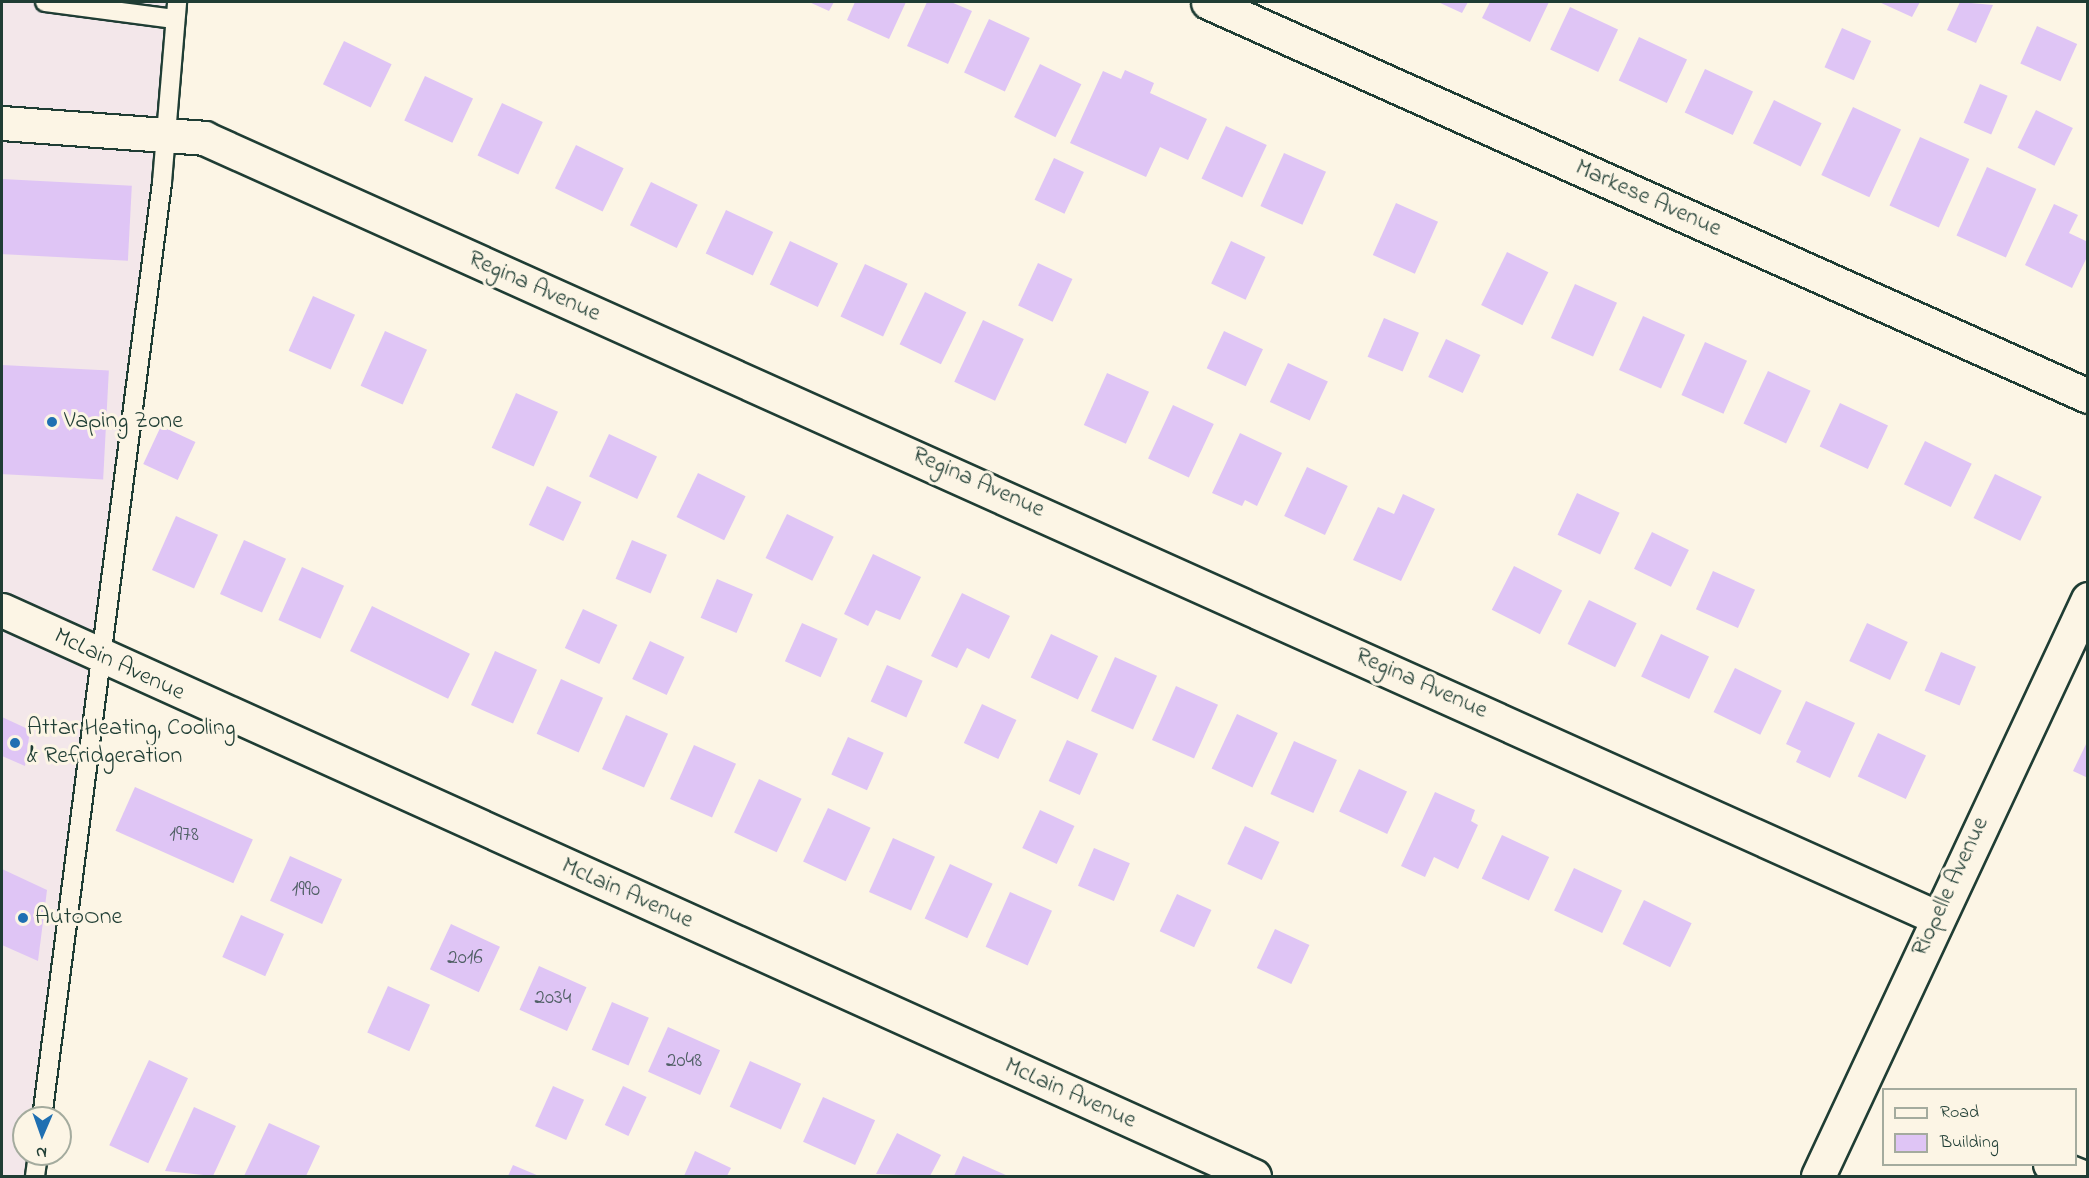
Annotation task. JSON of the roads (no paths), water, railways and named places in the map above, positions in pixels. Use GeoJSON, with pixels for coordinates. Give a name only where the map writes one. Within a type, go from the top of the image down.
{"type":"FeatureCollection","features":[{"type":"Feature","properties":{"kind":"street","name":"Markese Avenue"},"geometry":{"type":"LineString","coordinates":[[1208,2],[2088,396]]}},
{"type":"Feature","properties":{"kind":"street","name":"Regina Avenue"},"geometry":{"type":"LineString","coordinates":[[2,123],[164,133],[204,138],[1936,917]]}},
{"type":"Feature","properties":{"kind":"street","name":"Riopelle Avenue"},"geometry":{"type":"LineString","coordinates":[[1818,1176],[1873,1090],[1936,917],[2086,608]]}},
{"type":"Feature","properties":{"kind":"street","name":"McLain Avenue"},"geometry":{"type":"LineString","coordinates":[[2,610],[99,657],[1254,1176]]}},
{"type":"Feature","properties":{"kind":"street"},"geometry":{"type":"LineString","coordinates":[[2055,1166],[2079,1176]]}},
{"type":"Feature","properties":{"kind":"lane"},"geometry":{"type":"LineString","coordinates":[[43,1106],[164,133],[176,10],[54,2]]}},
{"type":"Feature","properties":{"kind":"place","name":"Vaping Zone"},"geometry":{"type":"Point","coordinates":[52,422]}},
{"type":"Feature","properties":{"kind":"place","name":"Attar Heating, Cooling & Refridgeration"},"geometry":{"type":"Point","coordinates":[15,743]}},
{"type":"Feature","properties":{"kind":"place","name":"AutoOne"},"geometry":{"type":"Point","coordinates":[23,918]}}]}
